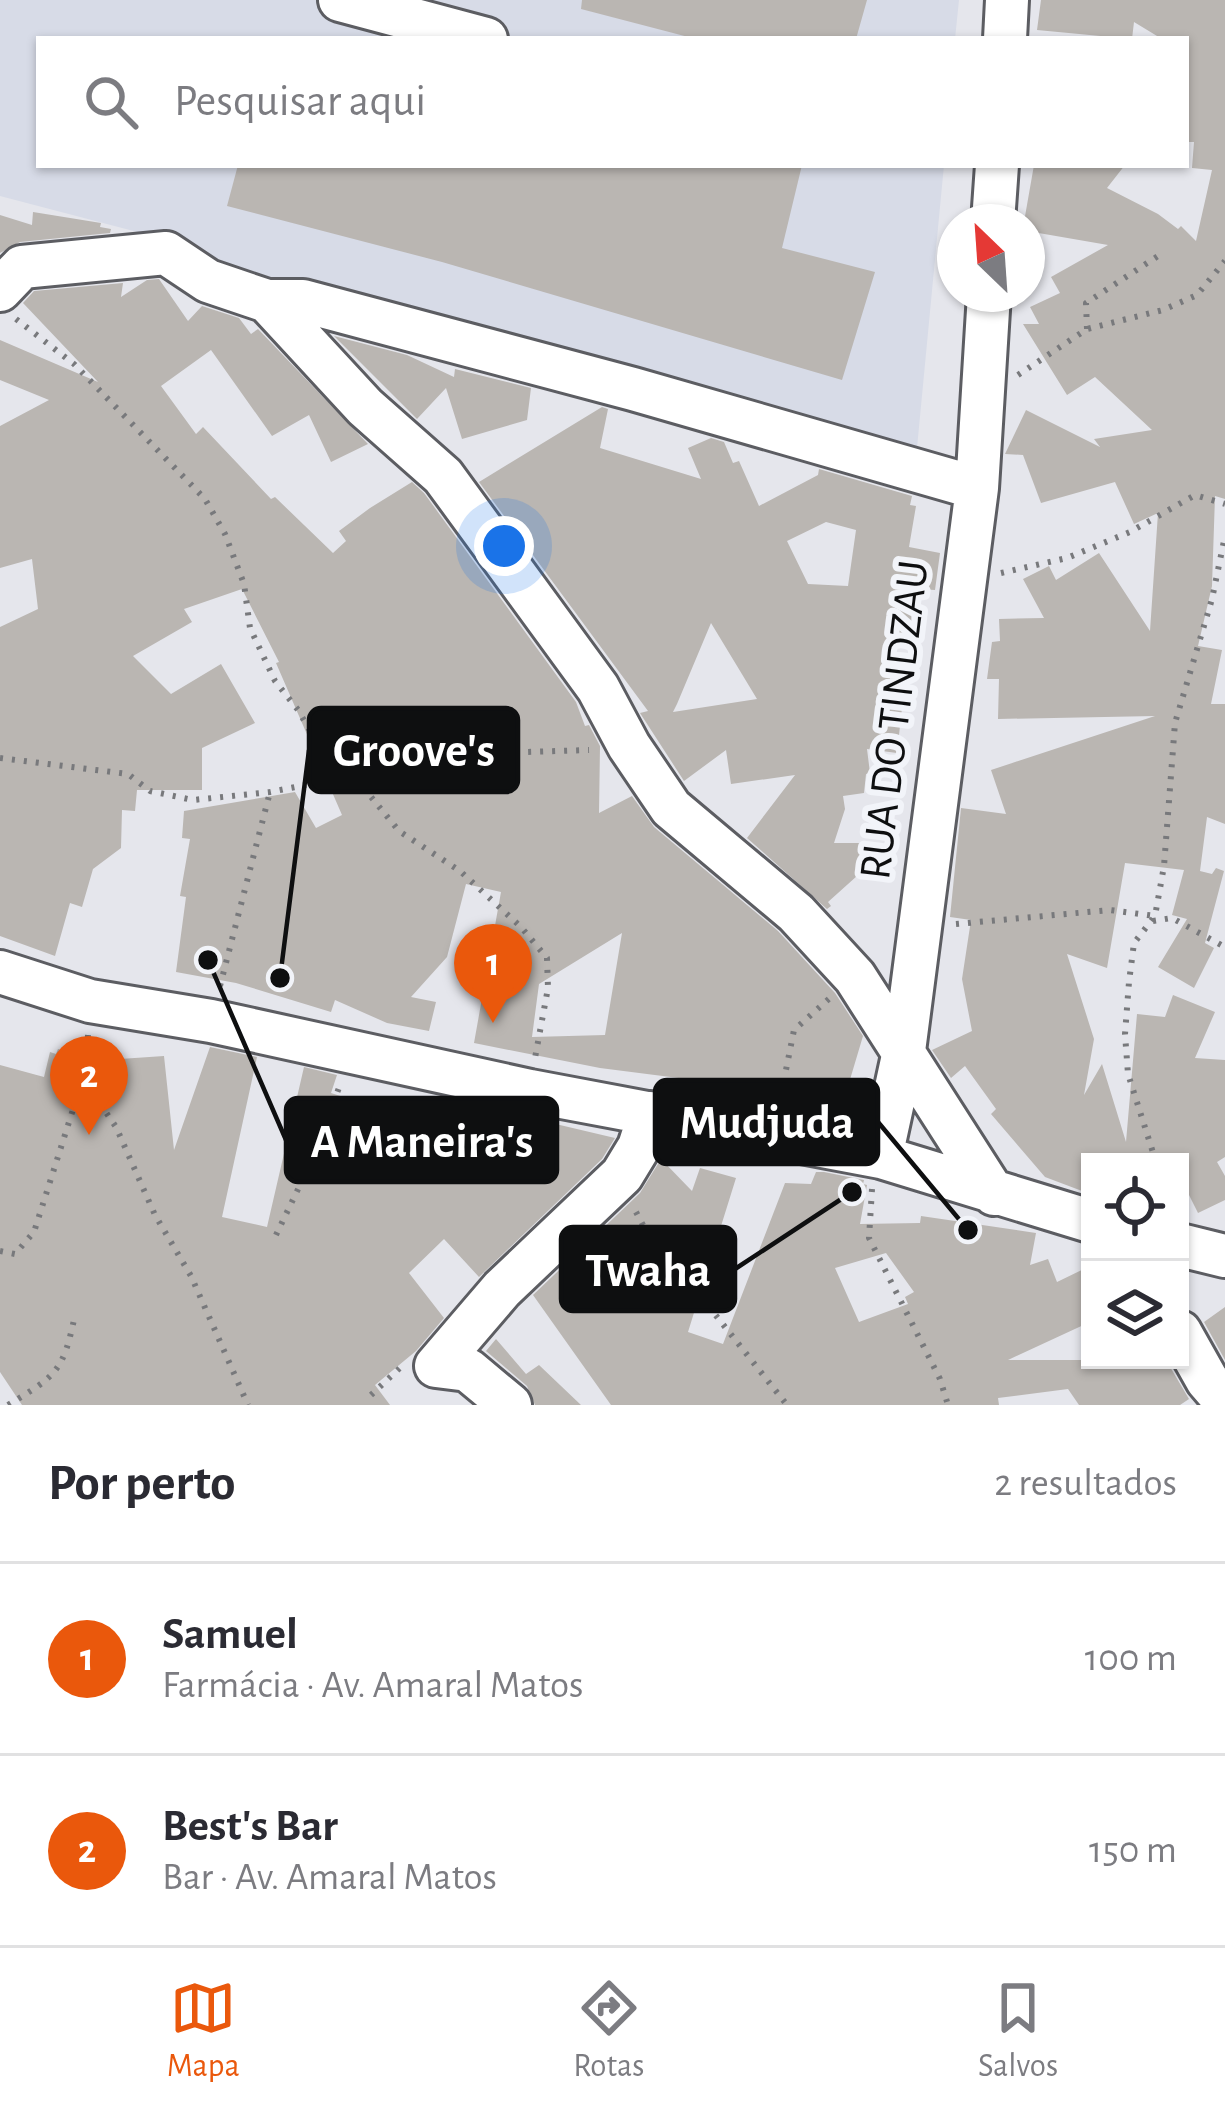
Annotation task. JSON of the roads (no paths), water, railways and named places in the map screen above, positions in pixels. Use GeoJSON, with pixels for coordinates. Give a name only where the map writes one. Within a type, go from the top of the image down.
{"type":"FeatureCollection","features":[{"type":"Feature","properties":{"kind":"street"},"geometry":{"type":"LineString","coordinates":[[340,0],[475,36]]}},
{"type":"Feature","properties":{"kind":"street"},"geometry":{"type":"LineString","coordinates":[[1004,36],[1007,0]]}},
{"type":"Feature","properties":{"kind":"street"},"geometry":{"type":"LineString","coordinates":[[994,204],[997,168]]}},
{"type":"Feature","properties":{"kind":"street"},"geometry":{"type":"LineString","coordinates":[[0,290],[22,267],[166,254],[208,281],[267,301],[303,301],[976,488]]}},
{"type":"Feature","properties":{"kind":"street"},"geometry":{"type":"LineString","coordinates":[[267,301],[365,407],[443,476],[598,688],[628,746],[671,808],[796,913],[855,977],[994,1194]]}},
{"type":"Feature","properties":{"kind":"street","name":"RUA DO TINDZAU"},"geometry":{"type":"LineString","coordinates":[[877,1156],[904,1052],[921,923],[976,488],[988,312]]}},
{"type":"Feature","properties":{"kind":"street"},"geometry":{"type":"LineString","coordinates":[[0,972],[90,1001],[211,1021],[530,1091],[877,1156],[1081,1218]]}},
{"type":"Feature","properties":{"kind":"street"},"geometry":{"type":"LineString","coordinates":[[510,1405],[468,1370],[436,1366],[502,1289],[622,1174],[639,1148],[650,1113]]}},
{"type":"Feature","properties":{"kind":"street"},"geometry":{"type":"LineString","coordinates":[[1189,1247],[1225,1256]]}},
{"type":"Feature","properties":{"kind":"street"},"geometry":{"type":"LineString","coordinates":[[1189,1348],[1225,1401]]}},
{"type":"Feature","properties":{"kind":"place","name":"A Maneira's"},"geometry":{"type":"Point","coordinates":[208,960]}},
{"type":"Feature","properties":{"kind":"place","name":"Groove's"},"geometry":{"type":"Point","coordinates":[280,978]}},
{"type":"Feature","properties":{"kind":"place","name":"Samuel"},"geometry":{"type":"Point","coordinates":[493,1023]}},
{"type":"Feature","properties":{"kind":"place","name":"Best's Bar"},"geometry":{"type":"Point","coordinates":[89,1135]}},
{"type":"Feature","properties":{"kind":"place","name":"Twaha"},"geometry":{"type":"Point","coordinates":[852,1192]}},
{"type":"Feature","properties":{"kind":"place","name":"Mudjuda"},"geometry":{"type":"Point","coordinates":[968,1230]}}]}
